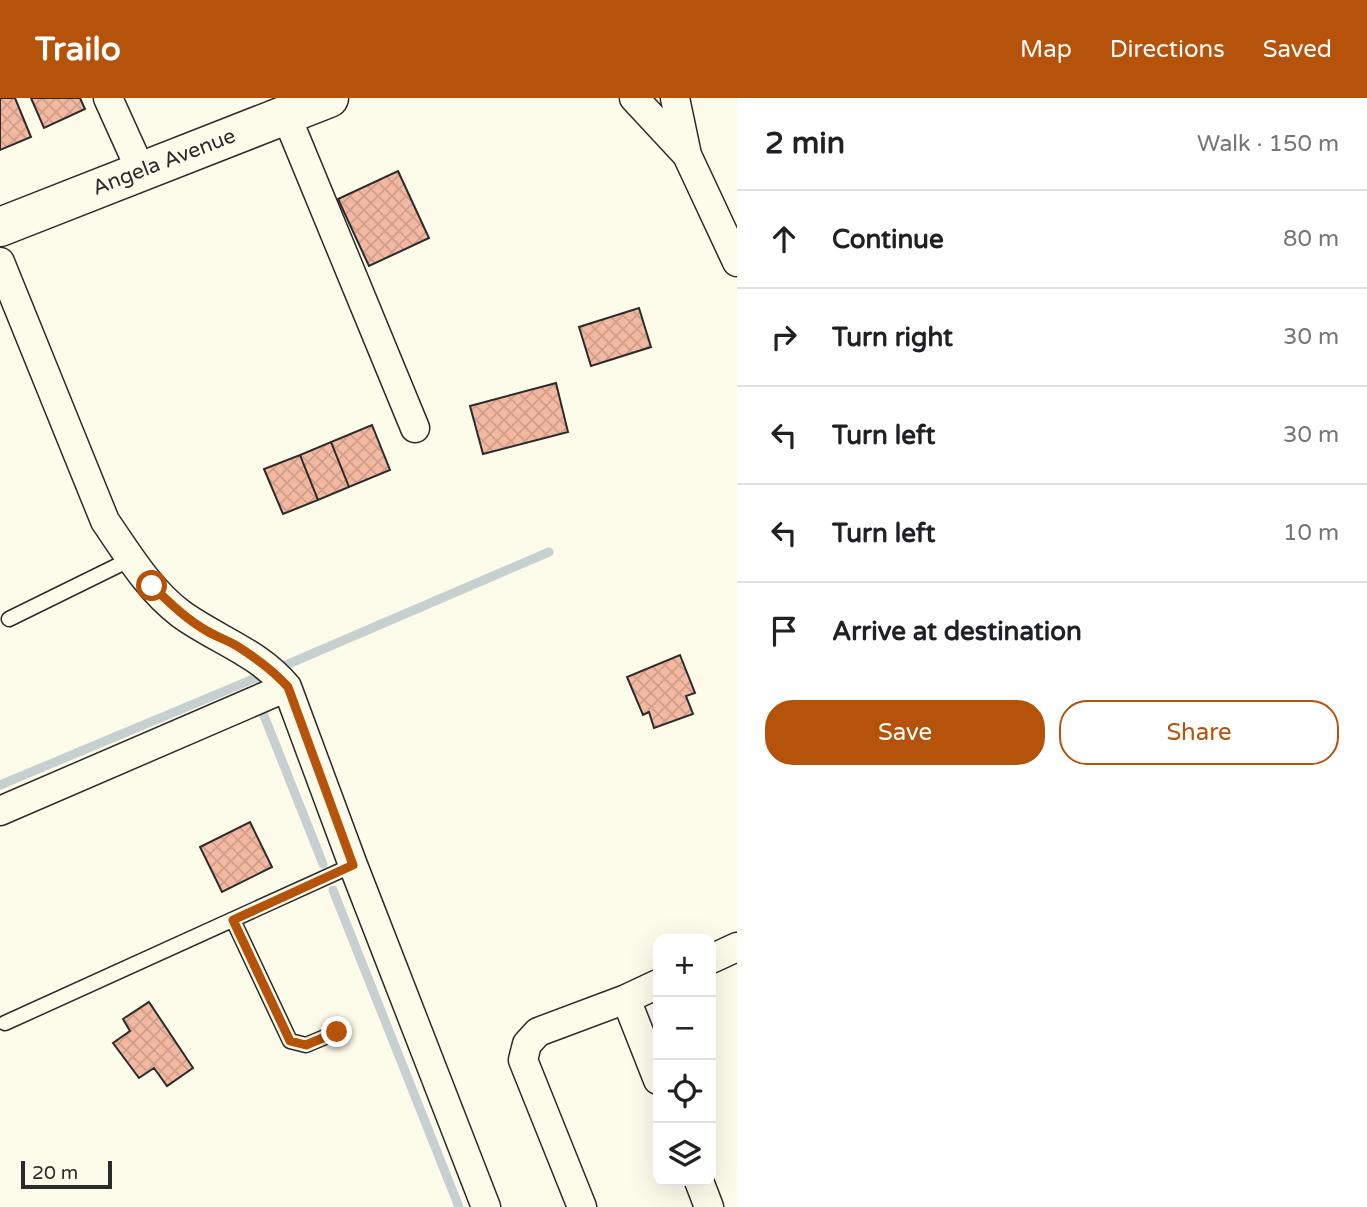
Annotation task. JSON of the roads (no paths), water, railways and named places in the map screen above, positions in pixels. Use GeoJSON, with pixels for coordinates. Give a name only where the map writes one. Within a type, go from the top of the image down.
{"type":"FeatureCollection","features":[{"type":"Feature","properties":{"kind":"main road","name":"Angela Avenue"},"geometry":{"type":"LineString","coordinates":[[0,227],[329,98]]}},
{"type":"Feature","properties":{"kind":"street"},"geometry":{"type":"LineString","coordinates":[[108,98],[141,171]]}},
{"type":"Feature","properties":{"kind":"street"},"geometry":{"type":"LineString","coordinates":[[634,98],[687,155]]}},
{"type":"Feature","properties":{"kind":"street"},"geometry":{"type":"LineString","coordinates":[[675,98],[687,155],[737,262]]}},
{"type":"Feature","properties":{"kind":"street"},"geometry":{"type":"LineString","coordinates":[[286,115],[415,428]]}},
{"type":"Feature","properties":{"kind":"street"},"geometry":{"type":"LineString","coordinates":[[0,262],[106,521],[131,559],[152,586],[178,612],[259,661],[275,672],[288,687],[353,865],[486,1207]]}},
{"type":"Feature","properties":{"kind":"street"},"geometry":{"type":"LineString","coordinates":[[0,811],[288,687]]}},
{"type":"Feature","properties":{"kind":"street"},"geometry":{"type":"LineString","coordinates":[[582,1207],[523,1060],[527,1044],[538,1032],[653,986]]}},
{"type":"Feature","properties":{"kind":"street"},"geometry":{"type":"LineString","coordinates":[[626,999],[653,1067]]}},
{"type":"Feature","properties":{"kind":"street"},"geometry":{"type":"LineString","coordinates":[[701,1186],[709,1207]]}},
{"type":"Feature","properties":{"kind":"lane"},"geometry":{"type":"LineString","coordinates":[[9,619],[131,559]]}},
{"type":"Feature","properties":{"kind":"lane"},"geometry":{"type":"LineString","coordinates":[[5,1023],[353,865]]}},
{"type":"Feature","properties":{"kind":"lane"},"geometry":{"type":"LineString","coordinates":[[233,920],[290,1041],[306,1045],[337,1032]]}},
{"type":"Feature","properties":{"kind":"waterway"},"geometry":{"type":"LineString","coordinates":[[286,665],[549,552]]}},
{"type":"Feature","properties":{"kind":"waterway"},"geometry":{"type":"LineString","coordinates":[[0,785],[265,674]]}},
{"type":"Feature","properties":{"kind":"waterway"},"geometry":{"type":"LineString","coordinates":[[261,708],[323,864]]}},
{"type":"Feature","properties":{"kind":"waterway"},"geometry":{"type":"LineString","coordinates":[[333,890],[459,1207]]}}]}
